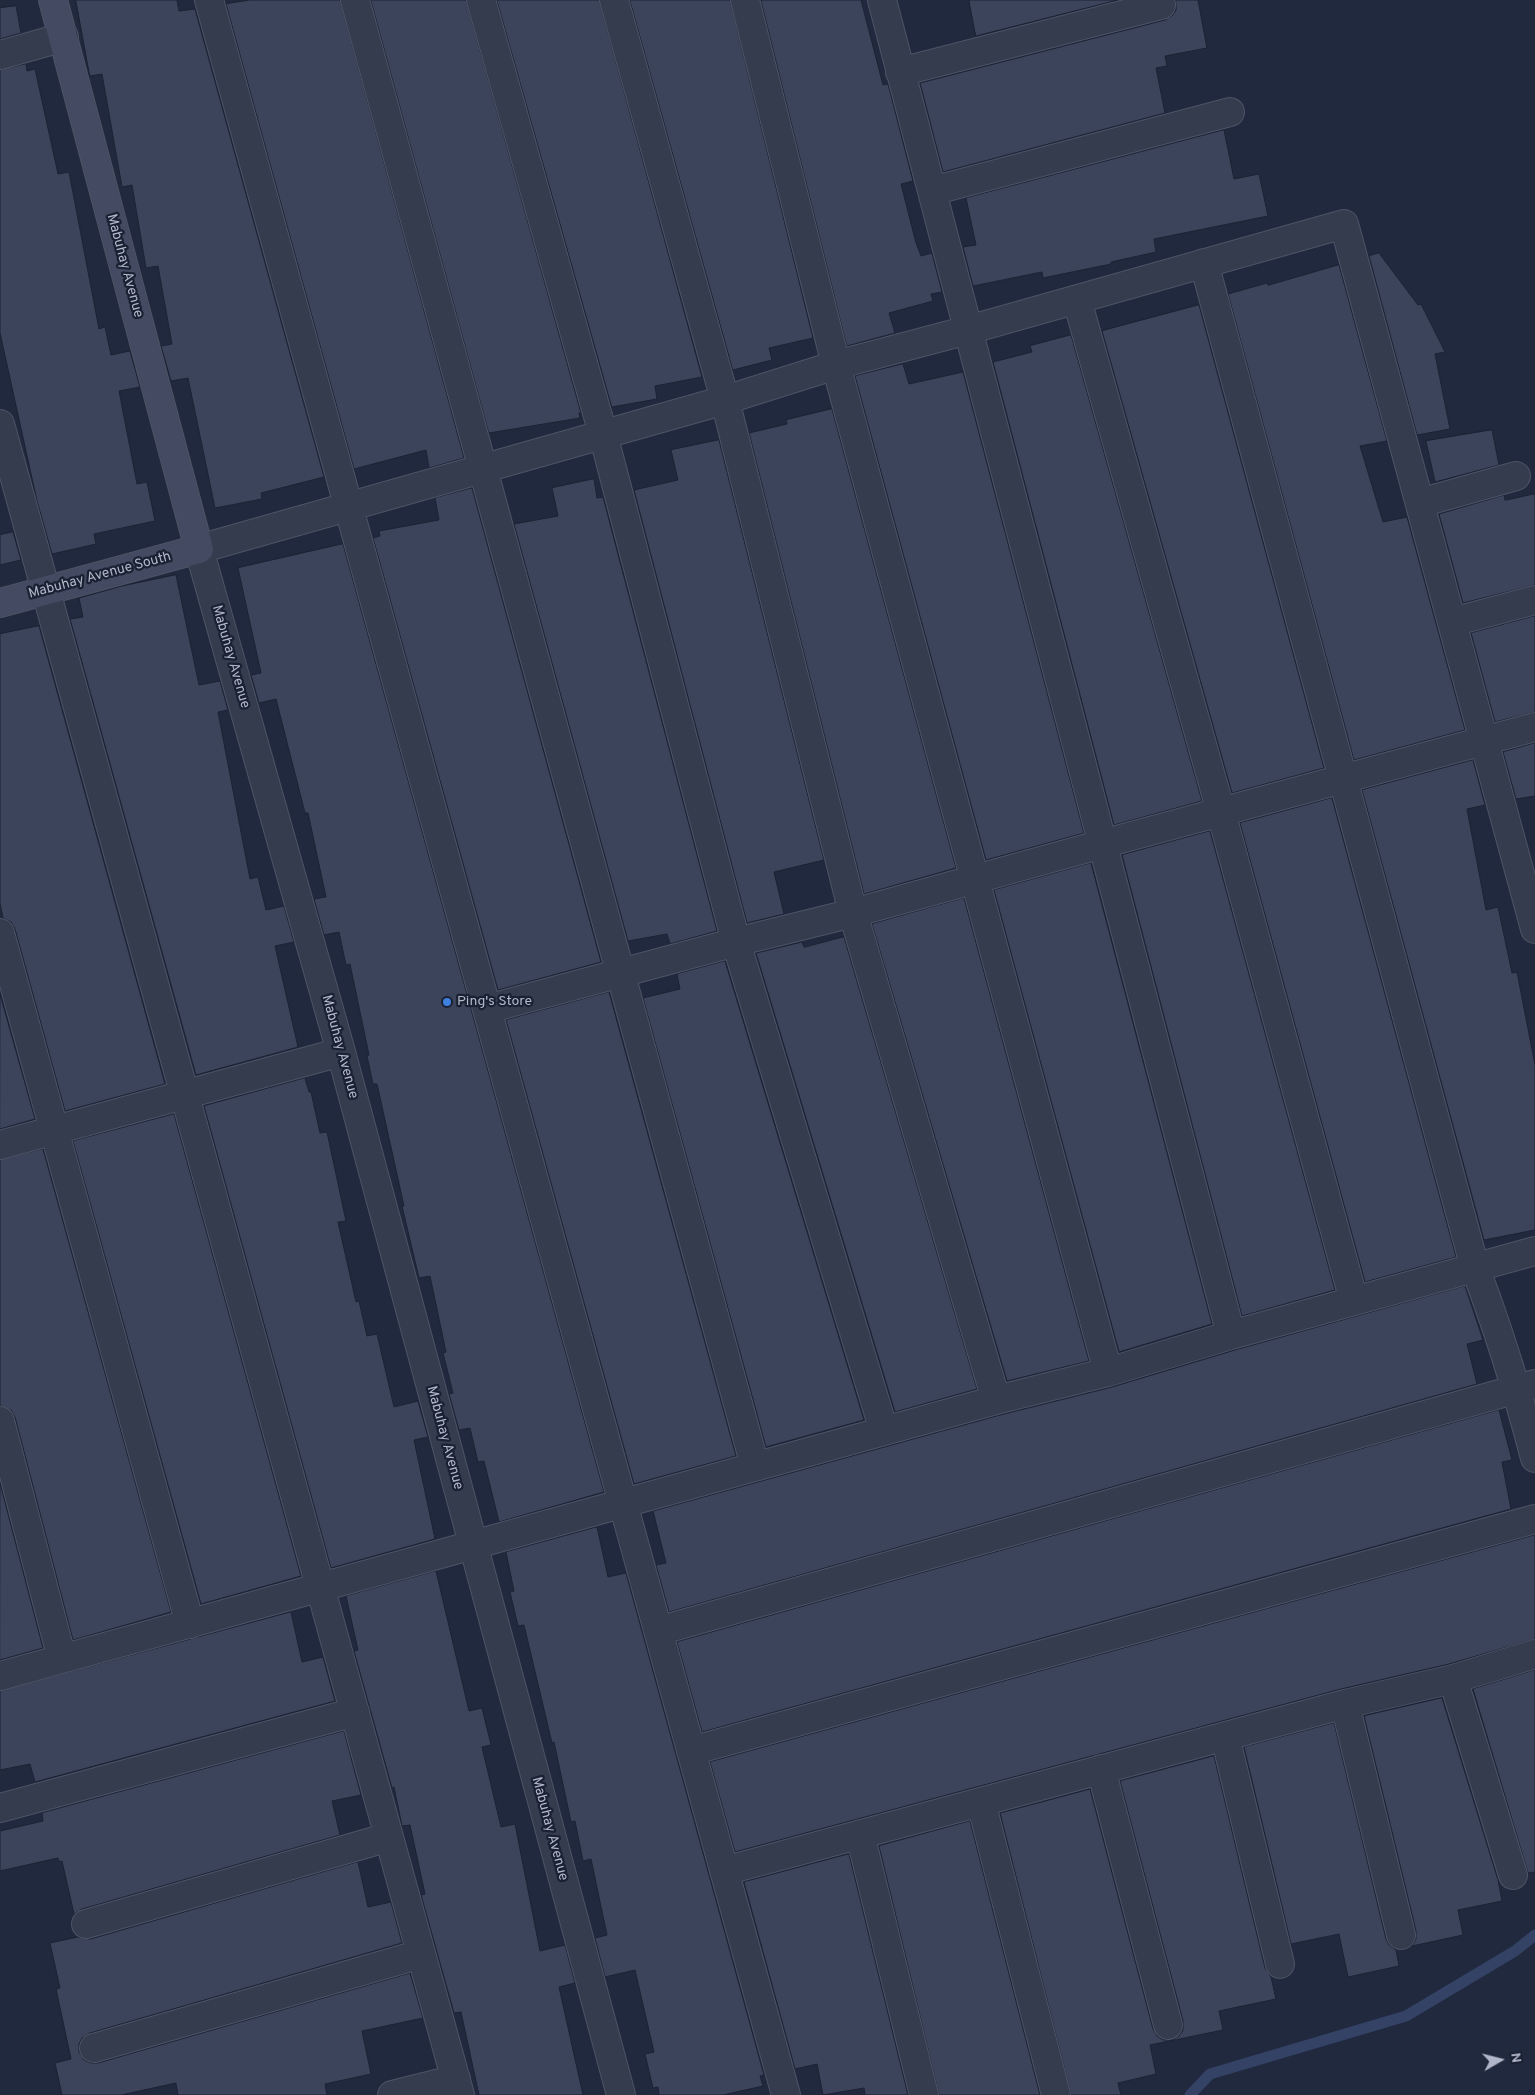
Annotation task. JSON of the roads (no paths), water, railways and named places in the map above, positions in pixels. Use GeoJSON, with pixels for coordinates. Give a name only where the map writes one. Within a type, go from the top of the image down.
{"type":"FeatureCollection","features":[{"type":"Feature","properties":{"kind":"street","name":"Mabuhay Avenue"},"geometry":{"type":"LineString","coordinates":[[53,0],[199,549],[341,1052],[621,2095]]}},
{"type":"Feature","properties":{"kind":"street"},"geometry":{"type":"LineString","coordinates":[[209,0],[786,2095]]}},
{"type":"Feature","properties":{"kind":"street"},"geometry":{"type":"LineString","coordinates":[[355,0],[755,1466]]}},
{"type":"Feature","properties":{"kind":"street"},"geometry":{"type":"LineString","coordinates":[[481,0],[603,434],[736,942],[884,1431]]}},
{"type":"Feature","properties":{"kind":"street"},"geometry":{"type":"LineString","coordinates":[[614,0],[724,400],[853,913],[996,1400]]}},
{"type":"Feature","properties":{"kind":"street"},"geometry":{"type":"LineString","coordinates":[[745,0],[836,365],[1108,1372]]}},
{"type":"Feature","properties":{"kind":"street"},"geometry":{"type":"LineString","coordinates":[[882,0],[1231,1335]]}},
{"type":"Feature","properties":{"kind":"street"},"geometry":{"type":"LineString","coordinates":[[900,72],[1161,5]]}},
{"type":"Feature","properties":{"kind":"street"},"geometry":{"type":"LineString","coordinates":[[0,55],[64,37]]}},
{"type":"Feature","properties":{"kind":"street"},"geometry":{"type":"LineString","coordinates":[[932,191],[1230,112]]}},
{"type":"Feature","properties":{"kind":"street"},"geometry":{"type":"LineString","coordinates":[[199,549],[724,400],[836,365],[1077,300],[1344,224],[1484,741],[1527,866],[1535,929]]}},
{"type":"Feature","properties":{"kind":"street"},"geometry":{"type":"LineString","coordinates":[[1204,263],[1475,1268],[1491,1310],[1526,1387],[1535,1458]]}},
{"type":"Feature","properties":{"kind":"street"},"geometry":{"type":"LineString","coordinates":[[1077,300],[1221,812],[1354,1301]]}},
{"type":"Feature","properties":{"kind":"street"},"geometry":{"type":"LineString","coordinates":[[0,424],[458,2087],[392,2095]]}},
{"type":"Feature","properties":{"kind":"street"},"geometry":{"type":"LineString","coordinates":[[1420,503],[1516,476]]}},
{"type":"Feature","properties":{"kind":"street","name":"Mabuhay Avenue South"},"geometry":{"type":"LineString","coordinates":[[0,603],[199,549]]}},
{"type":"Feature","properties":{"kind":"street"},"geometry":{"type":"LineString","coordinates":[[1452,622],[1535,600]]}},
{"type":"Feature","properties":{"kind":"street"},"geometry":{"type":"LineString","coordinates":[[487,1009],[976,880],[1535,727]]}},
{"type":"Feature","properties":{"kind":"street"},"geometry":{"type":"LineString","coordinates":[[0,933],[190,1624]]}},
{"type":"Feature","properties":{"kind":"street"},"geometry":{"type":"LineString","coordinates":[[0,1145],[341,1052]]}},
{"type":"Feature","properties":{"kind":"street"},"geometry":{"type":"LineString","coordinates":[[0,1676],[755,1466],[996,1400],[1108,1372],[1231,1335],[1535,1251]]}},
{"type":"Feature","properties":{"kind":"street"},"geometry":{"type":"LineString","coordinates":[[658,1631],[1526,1387]]}},
{"type":"Feature","properties":{"kind":"street"},"geometry":{"type":"LineString","coordinates":[[0,1421],[62,1659]]}},
{"type":"Feature","properties":{"kind":"street"},"geometry":{"type":"LineString","coordinates":[[691,1751],[1535,1519]]}},
{"type":"Feature","properties":{"kind":"street"},"geometry":{"type":"LineString","coordinates":[[724,1871],[1345,1704],[1453,1679],[1535,1654]]}},
{"type":"Feature","properties":{"kind":"street"},"geometry":{"type":"LineString","coordinates":[[1453,1679],[1513,1875]]}},
{"type":"Feature","properties":{"kind":"street"},"geometry":{"type":"LineString","coordinates":[[1345,1704],[1401,1935]]}},
{"type":"Feature","properties":{"kind":"street"},"geometry":{"type":"LineString","coordinates":[[0,1808],[355,1712]]}},
{"type":"Feature","properties":{"kind":"street"},"geometry":{"type":"LineString","coordinates":[[1225,1736],[1280,1964]]}},
{"type":"Feature","properties":{"kind":"street"},"geometry":{"type":"LineString","coordinates":[[1101,1770],[1168,2025]]}},
{"type":"Feature","properties":{"kind":"street"},"geometry":{"type":"LineString","coordinates":[[981,1802],[1056,2095]]}},
{"type":"Feature","properties":{"kind":"street"},"geometry":{"type":"LineString","coordinates":[[860,1834],[924,2095]]}},
{"type":"Feature","properties":{"kind":"street"},"geometry":{"type":"LineString","coordinates":[[86,1924],[389,1837]]}},
{"type":"Feature","properties":{"kind":"street"},"geometry":{"type":"LineString","coordinates":[[94,2048],[421,1954]]}},
{"type":"Feature","properties":{"kind":"waterway"},"geometry":{"type":"LineString","coordinates":[[1190,2095],[1210,2074],[1406,2016],[1515,1951],[1535,1935]]}},
{"type":"Feature","properties":{"kind":"place","name":"Ping's Store"},"geometry":{"type":"Point","coordinates":[447,1002]}}]}
